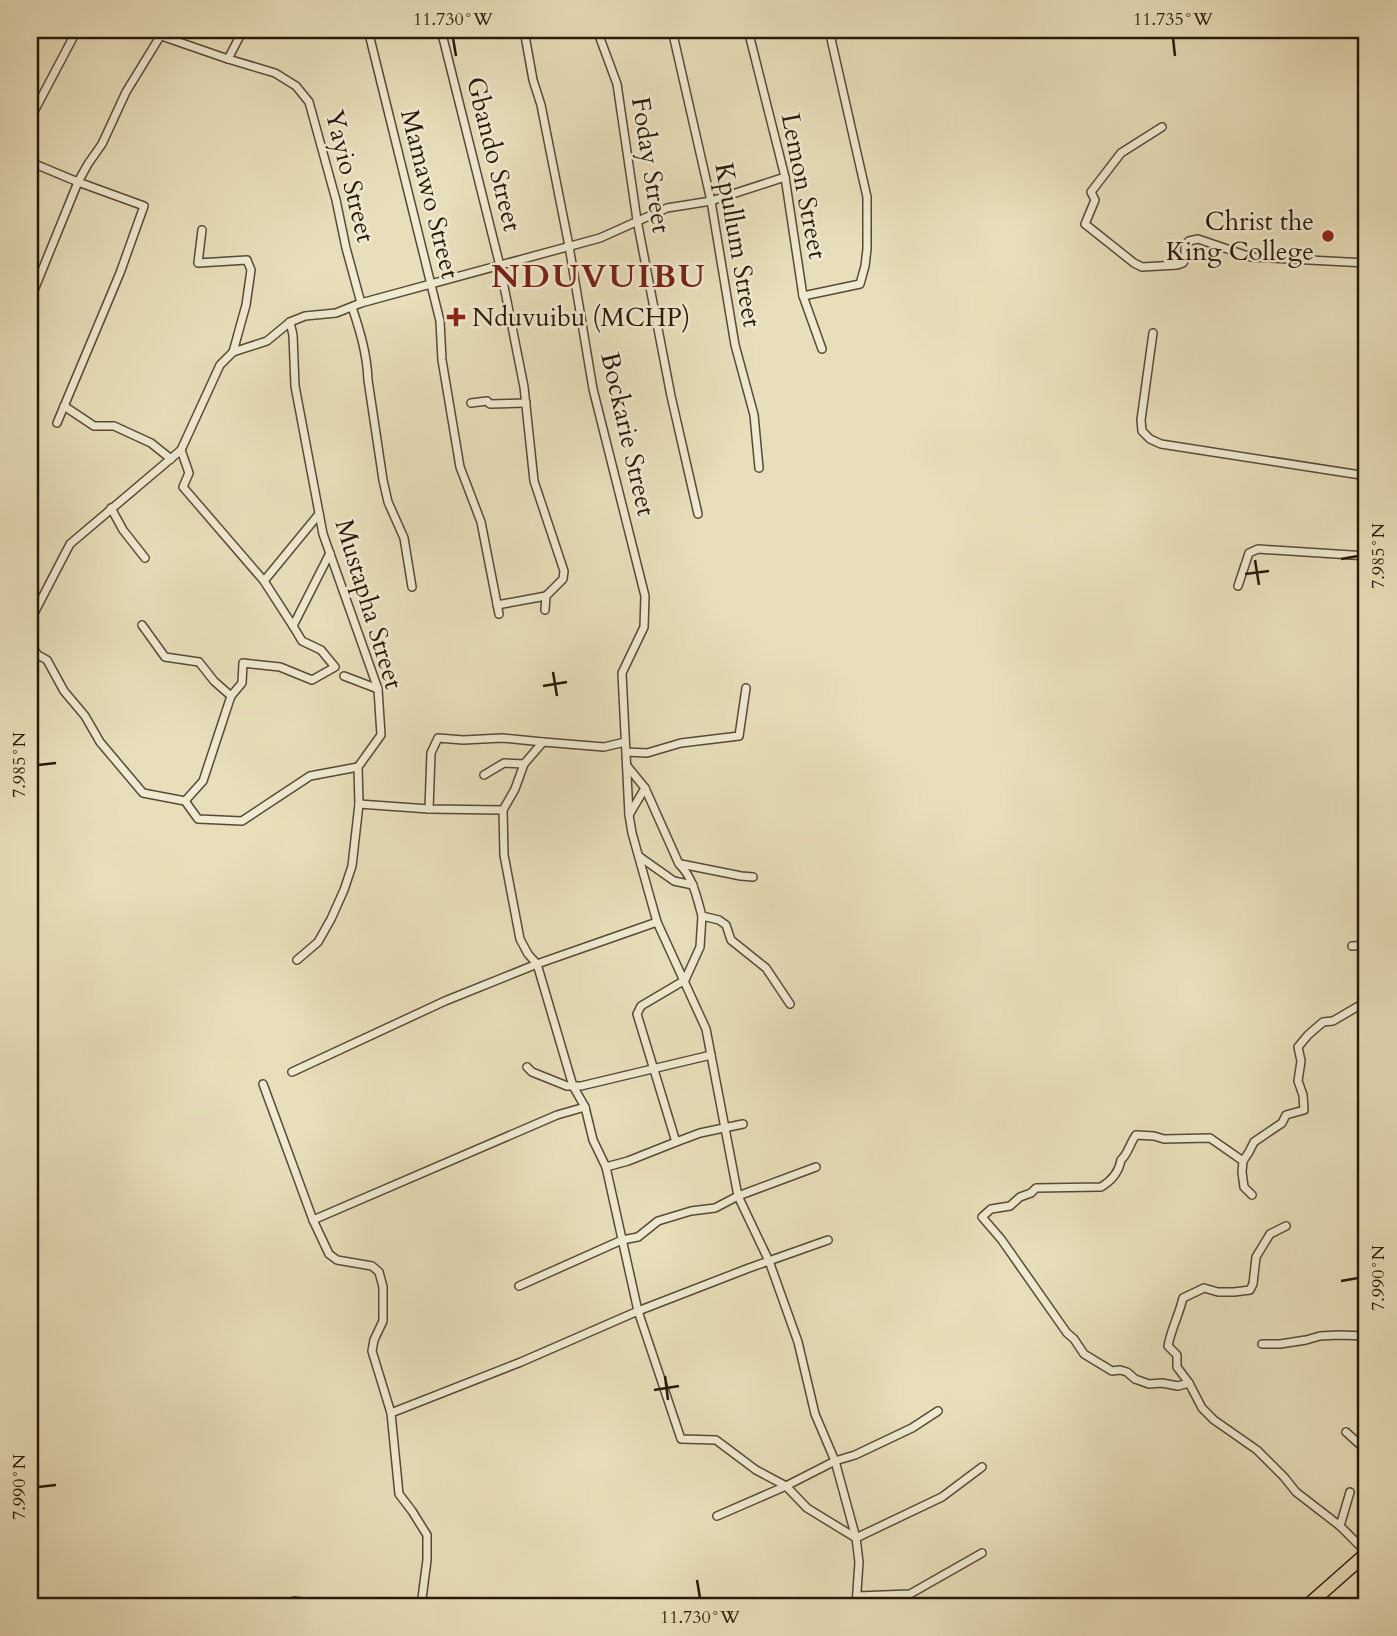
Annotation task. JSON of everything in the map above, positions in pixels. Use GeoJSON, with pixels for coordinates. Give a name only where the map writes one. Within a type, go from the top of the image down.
{"type":"FeatureCollection","features":[{"type":"Feature","properties":{"kind":"main road"},"geometry":{"type":"LineString","coordinates":[[1307,1606],[1367,1553]]}},
{"type":"Feature","properties":{"kind":"street"},"geometry":{"type":"LineString","coordinates":[[30,120],[77,30]]}},
{"type":"Feature","properties":{"kind":"street"},"geometry":{"type":"LineString","coordinates":[[145,30],[163,33],[228,59],[243,30]]}},
{"type":"Feature","properties":{"kind":"street","name":"Mamawo Street"},"geometry":{"type":"LineString","coordinates":[[368,30],[440,321],[442,360],[460,467],[481,522],[499,614]]}},
{"type":"Feature","properties":{"kind":"street","name":"Gbando Street"},"geometry":{"type":"LineString","coordinates":[[441,30],[500,266],[524,387],[534,481],[564,571],[563,579],[546,596],[545,610]]}},
{"type":"Feature","properties":{"kind":"street","name":"Bockarie Street"},"geometry":{"type":"LineString","coordinates":[[524,30],[569,246],[593,389],[645,596],[644,627],[622,673],[632,833],[657,922],[706,1029],[738,1196],[769,1261],[798,1342],[815,1414],[835,1461],[856,1538],[859,1562],[856,1606]]}},
{"type":"Feature","properties":{"kind":"street","name":"Foday Street"},"geometry":{"type":"LineString","coordinates":[[597,30],[617,84],[637,220],[671,396],[698,513]]}},
{"type":"Feature","properties":{"kind":"street","name":"Kpullum Street"},"geometry":{"type":"LineString","coordinates":[[672,30],[711,201],[735,345],[754,415],[760,468]]}},
{"type":"Feature","properties":{"kind":"street","name":"Lemon Street"},"geometry":{"type":"LineString","coordinates":[[748,30],[785,177],[803,296],[822,349]]}},
{"type":"Feature","properties":{"kind":"street"},"geometry":{"type":"LineString","coordinates":[[803,296],[860,284],[867,249],[867,197],[829,30]]}},
{"type":"Feature","properties":{"kind":"street"},"geometry":{"type":"LineString","coordinates":[[30,299],[78,182],[102,145],[126,92],[163,33]]}},
{"type":"Feature","properties":{"kind":"street","name":"Yayio Street"},"geometry":{"type":"LineString","coordinates":[[228,59],[275,73],[296,86],[309,102],[361,303]]}},
{"type":"Feature","properties":{"kind":"street"},"geometry":{"type":"LineString","coordinates":[[1162,127],[1121,153],[1091,192],[1095,200],[1085,224],[1134,263],[1142,267],[1183,263],[1185,245],[1198,239],[1251,257],[1367,263]]}},
{"type":"Feature","properties":{"kind":"street"},"geometry":{"type":"LineString","coordinates":[[30,162],[144,206],[120,273],[57,423]]}},
{"type":"Feature","properties":{"kind":"street"},"geometry":{"type":"LineString","coordinates":[[30,621],[70,544],[181,450],[220,365],[233,352],[267,341],[290,322],[305,316],[336,313],[361,303],[600,238],[667,208],[711,201],[785,177]]}},
{"type":"Feature","properties":{"kind":"street"},"geometry":{"type":"LineString","coordinates":[[202,230],[198,263],[247,260],[251,270],[246,305],[233,352]]}},
{"type":"Feature","properties":{"kind":"street"},"geometry":{"type":"LineString","coordinates":[[352,307],[364,345],[383,480],[388,502],[404,538],[412,587]]}},
{"type":"Feature","properties":{"kind":"street","name":"Mustapha Street"},"geometry":{"type":"LineString","coordinates":[[290,322],[295,386],[323,534],[378,689],[381,735],[358,767]]}},
{"type":"Feature","properties":{"kind":"street"},"geometry":{"type":"LineString","coordinates":[[1153,333],[1142,420],[1142,431],[1150,439],[1161,444],[1367,476]]}},
{"type":"Feature","properties":{"kind":"street"},"geometry":{"type":"LineString","coordinates":[[471,403],[526,403]]}},
{"type":"Feature","properties":{"kind":"street"},"geometry":{"type":"LineString","coordinates":[[64,406],[94,426],[114,426],[151,443],[171,459]]}},
{"type":"Feature","properties":{"kind":"street"},"geometry":{"type":"LineString","coordinates":[[181,450],[189,472],[183,487],[264,581],[302,641],[321,650],[335,667],[312,680],[280,667],[243,663],[242,683],[230,696],[203,781],[186,800]]}},
{"type":"Feature","properties":{"kind":"street"},"geometry":{"type":"LineString","coordinates":[[111,508],[123,530],[145,558]]}},
{"type":"Feature","properties":{"kind":"street"},"geometry":{"type":"LineString","coordinates":[[264,581],[319,514]]}},
{"type":"Feature","properties":{"kind":"street"},"geometry":{"type":"LineString","coordinates":[[1238,586],[1249,553],[1258,549],[1367,556]]}},
{"type":"Feature","properties":{"kind":"street"},"geometry":{"type":"LineString","coordinates":[[293,626],[330,553]]}},
{"type":"Feature","properties":{"kind":"street"},"geometry":{"type":"LineString","coordinates":[[497,605],[546,596]]}},
{"type":"Feature","properties":{"kind":"street"},"geometry":{"type":"LineString","coordinates":[[142,625],[165,657],[199,663],[230,696]]}},
{"type":"Feature","properties":{"kind":"street"},"geometry":{"type":"LineString","coordinates":[[30,645],[38,655],[47,660],[64,691],[85,716],[100,742],[143,793],[186,800],[198,819],[242,821],[310,776],[358,767],[359,804],[352,866],[331,919],[317,942],[297,960]]}},
{"type":"Feature","properties":{"kind":"street"},"geometry":{"type":"LineString","coordinates":[[344,676],[378,689]]}},
{"type":"Feature","properties":{"kind":"street"},"geometry":{"type":"LineString","coordinates":[[626,752],[647,753],[681,743],[739,736],[746,688]]}},
{"type":"Feature","properties":{"kind":"street"},"geometry":{"type":"LineString","coordinates":[[429,809],[431,753],[438,738],[502,738],[604,747],[625,742]]}},
{"type":"Feature","properties":{"kind":"street"},"geometry":{"type":"LineString","coordinates":[[543,742],[524,764],[515,789],[503,810],[504,855],[520,939],[537,964],[573,1086],[584,1107],[593,1140],[606,1167],[638,1311],[681,1438],[716,1440],[756,1470],[786,1486],[807,1508],[856,1538],[942,1497],[982,1467]]}},
{"type":"Feature","properties":{"kind":"street"},"geometry":{"type":"LineString","coordinates":[[484,775],[505,763],[524,764]]}},
{"type":"Feature","properties":{"kind":"street"},"geometry":{"type":"LineString","coordinates":[[626,765],[645,788],[679,864],[686,870],[693,885],[702,916],[700,947],[685,981],[641,1006],[637,1014],[676,1142]]}},
{"type":"Feature","properties":{"kind":"street"},"geometry":{"type":"LineString","coordinates":[[629,816],[645,788]]}},
{"type":"Feature","properties":{"kind":"street"},"geometry":{"type":"LineString","coordinates":[[359,804],[503,810]]}},
{"type":"Feature","properties":{"kind":"street"},"geometry":{"type":"LineString","coordinates":[[640,857],[674,881],[693,885]]}},
{"type":"Feature","properties":{"kind":"street"},"geometry":{"type":"LineString","coordinates":[[679,864],[753,877]]}},
{"type":"Feature","properties":{"kind":"street"},"geometry":{"type":"LineString","coordinates":[[702,916],[719,920],[726,925],[732,940],[766,968],[790,1004]]}},
{"type":"Feature","properties":{"kind":"street"},"geometry":{"type":"LineString","coordinates":[[292,1072],[445,1001],[537,964],[657,922]]}},
{"type":"Feature","properties":{"kind":"street"},"geometry":{"type":"LineString","coordinates":[[1352,946],[1367,945]]}},
{"type":"Feature","properties":{"kind":"street"},"geometry":{"type":"LineString","coordinates":[[1252,1195],[1244,1187],[1242,1172],[1243,1161],[1254,1142],[1282,1122],[1286,1115],[1304,1110],[1298,1081],[1301,1061],[1298,1047],[1308,1034],[1323,1022],[1332,1021],[1362,1004]]}},
{"type":"Feature","properties":{"kind":"street"},"geometry":{"type":"LineString","coordinates":[[527,1067],[532,1072],[567,1086],[581,1086],[710,1055]]}},
{"type":"Feature","properties":{"kind":"street"},"geometry":{"type":"LineString","coordinates":[[263,1084],[313,1220],[329,1254],[337,1260],[372,1266],[379,1272],[383,1287],[383,1321],[372,1351],[391,1413],[399,1494],[427,1535],[427,1560],[421,1606]]}},
{"type":"Feature","properties":{"kind":"street"},"geometry":{"type":"LineString","coordinates":[[313,1220],[557,1115],[584,1107]]}},
{"type":"Feature","properties":{"kind":"street"},"geometry":{"type":"LineString","coordinates":[[606,1167],[700,1133],[743,1124]]}},
{"type":"Feature","properties":{"kind":"street"},"geometry":{"type":"LineString","coordinates":[[1189,1383],[1178,1386],[1149,1384],[1135,1379],[1127,1372],[1112,1371],[1084,1354],[1001,1239],[982,1217],[991,1209],[1010,1206],[1036,1188],[1101,1187],[1110,1182],[1136,1135],[1164,1139],[1210,1138],[1243,1161]]}},
{"type":"Feature","properties":{"kind":"street"},"geometry":{"type":"LineString","coordinates":[[519,1286],[622,1240],[638,1237],[658,1221],[691,1211],[715,1208],[738,1196],[816,1167]]}},
{"type":"Feature","properties":{"kind":"street"},"geometry":{"type":"LineString","coordinates":[[1286,1226],[1270,1234],[1256,1257],[1250,1290],[1218,1292],[1204,1288],[1182,1298],[1168,1346],[1177,1355],[1177,1367],[1202,1408],[1214,1420],[1257,1450],[1296,1492],[1340,1526],[1367,1553]]}},
{"type":"Feature","properties":{"kind":"street"},"geometry":{"type":"LineString","coordinates":[[391,1413],[521,1362],[638,1311],[828,1240]]}},
{"type":"Feature","properties":{"kind":"street"},"geometry":{"type":"LineString","coordinates":[[1262,1344],[1339,1335],[1367,1336]]}},
{"type":"Feature","properties":{"kind":"street"},"geometry":{"type":"LineString","coordinates":[[717,1516],[835,1461],[855,1455],[901,1433],[938,1411]]}},
{"type":"Feature","properties":{"kind":"street"},"geometry":{"type":"LineString","coordinates":[[1346,1432],[1367,1451]]}},
{"type":"Feature","properties":{"kind":"street"},"geometry":{"type":"LineString","coordinates":[[1340,1526],[1350,1493]]}},
{"type":"Feature","properties":{"kind":"street"},"geometry":{"type":"LineString","coordinates":[[857,1596],[910,1594],[982,1553]]}},
{"type":"Feature","properties":{"kind":"street"},"geometry":{"type":"LineString","coordinates":[[284,1606],[294,1601],[330,1606]]}},
{"type":"Feature","properties":{"kind":"place","name":"Christ the King College"},"geometry":{"type":"Point","coordinates":[1328,236]}},
{"type":"Feature","properties":{"kind":"place","name":"Nduvuibu (MCHP)"},"geometry":{"type":"Point","coordinates":[456,317]}},
{"type":"Feature","properties":{"kind":"district","name":"NDUVUIBU"},"geometry":{"type":"Point","coordinates":[599,276]}}]}
